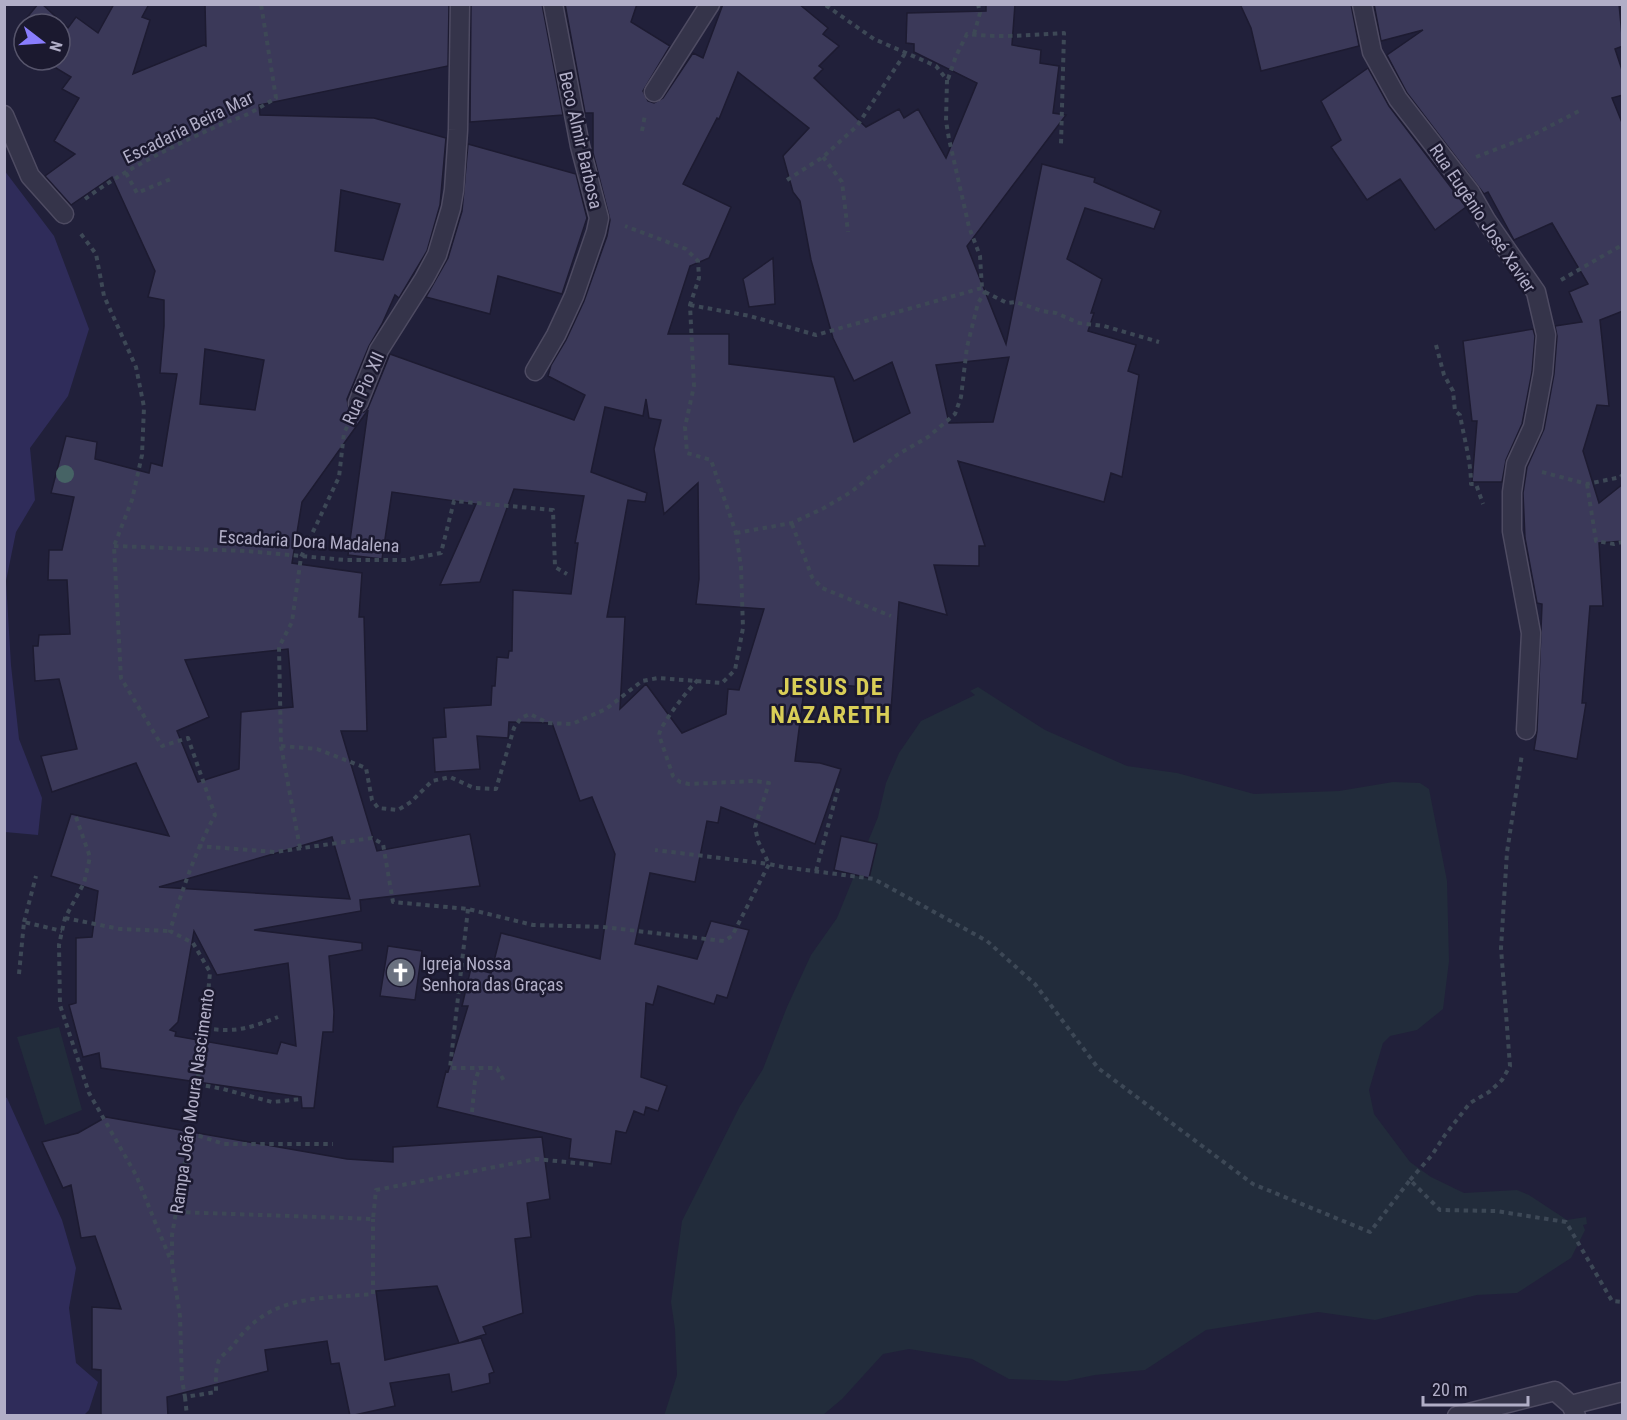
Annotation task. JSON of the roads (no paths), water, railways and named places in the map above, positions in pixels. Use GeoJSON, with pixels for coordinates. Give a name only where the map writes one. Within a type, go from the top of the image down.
{"type":"FeatureCollection","features":[{"type":"Feature","properties":{"kind":"street","name":"Rua Pio XII"},"geometry":{"type":"LineString","coordinates":[[358,403],[380,350],[437,255],[451,208],[457,152],[460,4]]}},
{"type":"Feature","properties":{"kind":"street","name":"Beco Almir Barbosa"},"geometry":{"type":"LineString","coordinates":[[535,371],[574,296],[599,218],[580,146],[553,4]]}},
{"type":"Feature","properties":{"kind":"street"},"geometry":{"type":"LineString","coordinates":[[654,92],[710,4]]}},
{"type":"Feature","properties":{"kind":"street","name":"Rua Eugênio José Xavier"},"geometry":{"type":"LineString","coordinates":[[1362,4],[1372,52],[1398,99],[1451,168],[1536,292],[1546,334],[1543,373],[1533,427],[1516,464],[1512,492],[1512,531],[1531,633],[1526,730]]}},
{"type":"Feature","properties":{"kind":"street"},"geometry":{"type":"LineString","coordinates":[[4,114],[30,176],[64,214]]}},
{"type":"Feature","properties":{"kind":"street"},"geometry":{"type":"LineString","coordinates":[[1457,1416],[1555,1391],[1573,1410],[1623,1392]]}},
{"type":"Feature","properties":{"kind":"place","name":"Igreja Nossa Senhora das Graças"},"geometry":{"type":"Point","coordinates":[401,973]}},
{"type":"Feature","properties":{"kind":"district","name":"JESUS DE NAZARETH"},"geometry":{"type":"Point","coordinates":[831,701]}}]}
